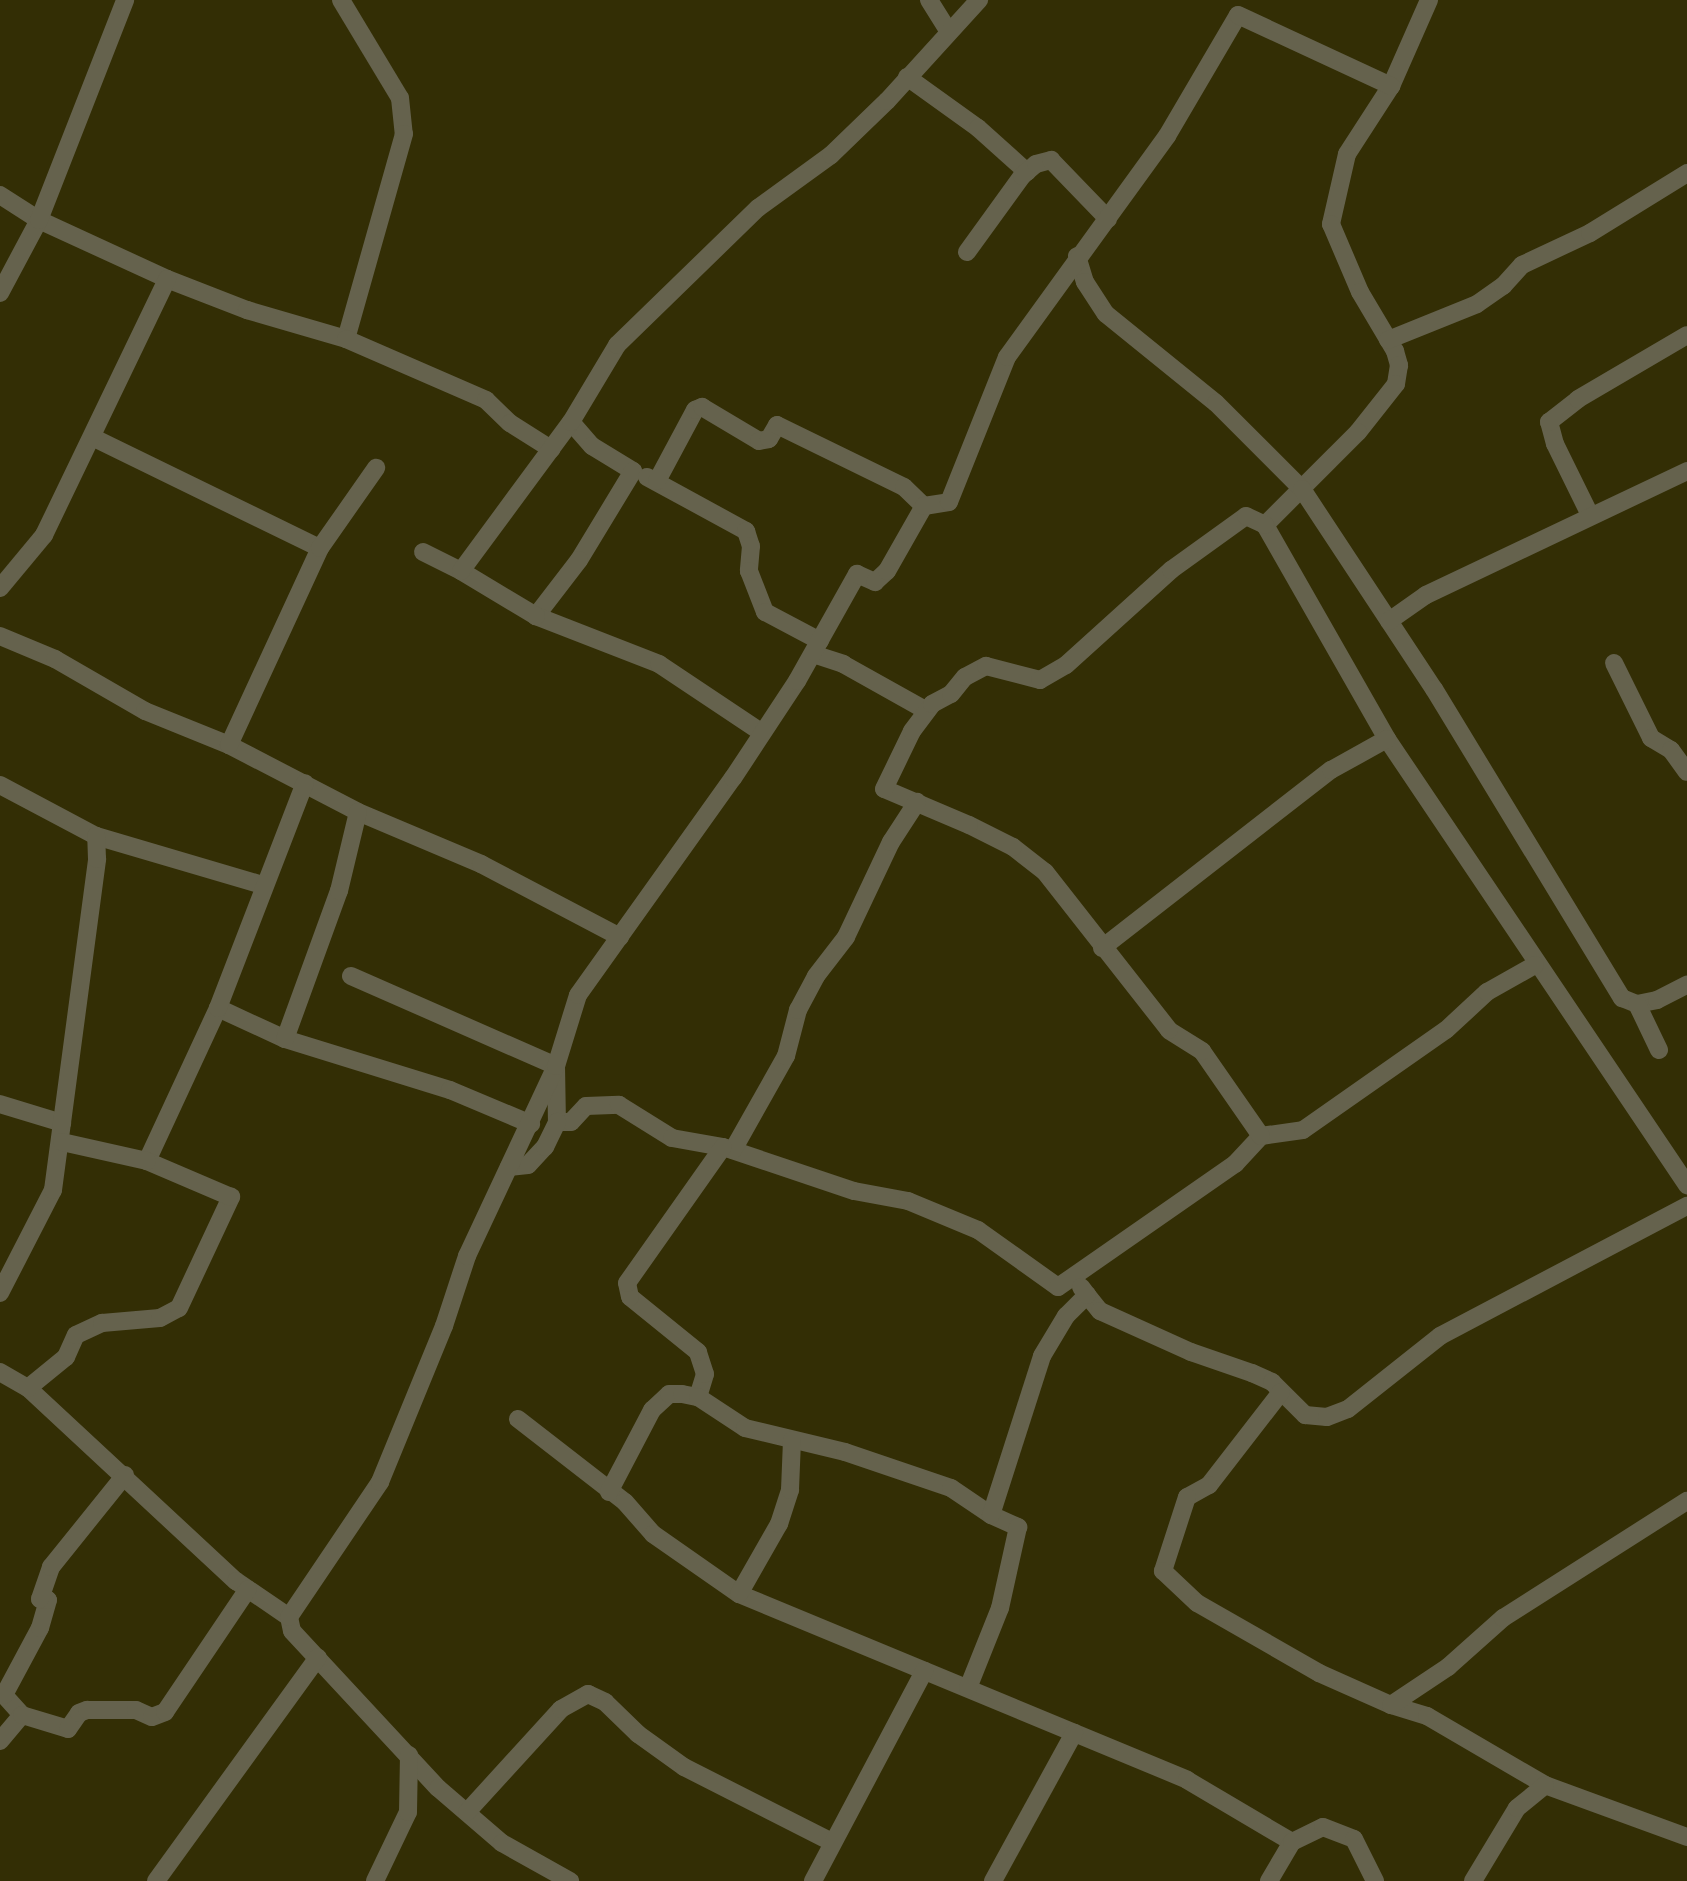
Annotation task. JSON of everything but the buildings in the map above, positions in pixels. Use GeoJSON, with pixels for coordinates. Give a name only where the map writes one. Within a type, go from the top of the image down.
{"type":"FeatureCollection","features":[{"type":"Feature","properties":{"kind":"street"},"geometry":{"type":"LineString","coordinates":[[0,292],[39,220],[125,0]]}},
{"type":"Feature","properties":{"kind":"street"},"geometry":{"type":"LineString","coordinates":[[341,0],[400,98],[404,134],[346,339]]}},
{"type":"Feature","properties":{"kind":"street"},"geometry":{"type":"LineString","coordinates":[[929,0],[948,31]]}},
{"type":"Feature","properties":{"kind":"street"},"geometry":{"type":"LineString","coordinates":[[461,571],[571,422],[616,346],[758,208],[831,155],[979,0]]}},
{"type":"Feature","properties":{"kind":"street"},"geometry":{"type":"LineString","coordinates":[[1265,526],[1380,409],[1396,384],[1399,365],[1360,292],[1331,224],[1347,154],[1391,86],[1428,0]]}},
{"type":"Feature","properties":{"kind":"street"},"geometry":{"type":"LineString","coordinates":[[924,506],[950,502],[1007,358],[1166,136],[1241,8],[1391,86]]}},
{"type":"Feature","properties":{"kind":"street"},"geometry":{"type":"LineString","coordinates":[[907,77],[978,128],[1028,172]]}},
{"type":"Feature","properties":{"kind":"street"},"geometry":{"type":"LineString","coordinates":[[967,252],[1028,172],[1051,160],[1108,219]]}},
{"type":"Feature","properties":{"kind":"street"},"geometry":{"type":"LineString","coordinates":[[1388,340],[1476,304],[1503,286],[1522,265],[1590,233],[1687,172]]}},
{"type":"Feature","properties":{"kind":"street"},"geometry":{"type":"LineString","coordinates":[[0,195],[39,220],[167,279],[247,310],[346,339],[486,400],[510,423],[552,449]]}},
{"type":"Feature","properties":{"kind":"street"},"geometry":{"type":"LineString","coordinates":[[1077,256],[1085,282],[1106,314],[1216,403],[1302,489],[1389,621],[1622,998],[1637,1004],[1658,1000],[1687,984]]}},
{"type":"Feature","properties":{"kind":"street"},"geometry":{"type":"LineString","coordinates":[[0,588],[44,536],[167,279]]}},
{"type":"Feature","properties":{"kind":"street"},"geometry":{"type":"LineString","coordinates":[[1590,515],[1555,444],[1549,422],[1578,399],[1687,335]]}},
{"type":"Feature","properties":{"kind":"street"},"geometry":{"type":"LineString","coordinates":[[656,481],[695,410],[702,406],[759,441],[769,440],[776,425],[904,487],[924,506]]}},
{"type":"Feature","properties":{"kind":"street"},"geometry":{"type":"LineString","coordinates":[[571,422],[592,446],[746,531],[750,546],[748,571],[765,612],[843,664],[927,711]]}},
{"type":"Feature","properties":{"kind":"street"},"geometry":{"type":"LineString","coordinates":[[94,438],[320,548]]}},
{"type":"Feature","properties":{"kind":"street"},"geometry":{"type":"LineString","coordinates":[[229,745],[320,548],[376,468]]}},
{"type":"Feature","properties":{"kind":"street"},"geometry":{"type":"LineString","coordinates":[[536,616],[579,560],[633,471]]}},
{"type":"Feature","properties":{"kind":"street"},"geometry":{"type":"LineString","coordinates":[[1389,621],[1426,595],[1687,472]]}},
{"type":"Feature","properties":{"kind":"street"},"geometry":{"type":"LineString","coordinates":[[570,1881],[502,1843],[438,1788],[292,1631],[290,1617],[380,1482],[444,1326],[466,1256],[556,1066],[578,995],[761,732],[857,574],[875,582],[887,571],[924,506]]}},
{"type":"Feature","properties":{"kind":"street"},"geometry":{"type":"LineString","coordinates":[[1261,1136],[1202,1051],[1169,1030],[1045,872],[1012,847],[884,788],[927,711],[951,694],[965,676],[986,666],[1040,680],[1066,665],[1171,570],[1246,516],[1265,526],[1386,739],[1518,928],[1536,965],[1597,1046],[1687,1184]]}},
{"type":"Feature","properties":{"kind":"street"},"geometry":{"type":"LineString","coordinates":[[423,552],[536,616],[659,664],[761,732]]}},
{"type":"Feature","properties":{"kind":"street"},"geometry":{"type":"LineString","coordinates":[[0,636],[55,658],[145,712],[229,745],[358,812],[481,864],[620,936]]}},
{"type":"Feature","properties":{"kind":"street"},"geometry":{"type":"LineString","coordinates":[[1614,663],[1651,738],[1671,750],[1687,772]]}},
{"type":"Feature","properties":{"kind":"street"},"geometry":{"type":"LineString","coordinates":[[1102,948],[1332,770],[1386,739]]}},
{"type":"Feature","properties":{"kind":"street"},"geometry":{"type":"LineString","coordinates":[[147,1161],[218,1008],[304,782]]}},
{"type":"Feature","properties":{"kind":"street"},"geometry":{"type":"LineString","coordinates":[[0,785],[96,836],[262,885]]}},
{"type":"Feature","properties":{"kind":"street"},"geometry":{"type":"LineString","coordinates":[[698,1397],[705,1374],[698,1352],[630,1296],[627,1282],[728,1148],[786,1056],[798,1010],[816,976],[846,937],[891,842],[917,802]]}},
{"type":"Feature","properties":{"kind":"street"},"geometry":{"type":"LineString","coordinates":[[285,1039],[339,891],[358,812]]}},
{"type":"Feature","properties":{"kind":"street"},"geometry":{"type":"LineString","coordinates":[[0,1293],[53,1190],[98,859],[96,836]]}},
{"type":"Feature","properties":{"kind":"street"},"geometry":{"type":"LineString","coordinates":[[1066,1283],[1156,1215],[1235,1164],[1261,1136],[1302,1130],[1446,1030],[1487,992],[1536,965]]}},
{"type":"Feature","properties":{"kind":"street"},"geometry":{"type":"LineString","coordinates":[[352,976],[556,1066]]}},
{"type":"Feature","properties":{"kind":"street"},"geometry":{"type":"LineString","coordinates":[[1637,1004],[1659,1050]]}},
{"type":"Feature","properties":{"kind":"street"},"geometry":{"type":"LineString","coordinates":[[218,1008],[285,1039],[450,1090],[531,1124]]}},
{"type":"Feature","properties":{"kind":"street"},"geometry":{"type":"LineString","coordinates":[[508,1168],[528,1165],[545,1148],[557,1122],[556,1066]]}},
{"type":"Feature","properties":{"kind":"street"},"geometry":{"type":"LineString","coordinates":[[557,1122],[570,1122],[586,1106],[607,1103],[625,1108],[672,1138],[728,1148],[854,1191],[908,1201],[978,1230],[1087,1296],[1100,1311],[1192,1352],[1252,1373],[1282,1392],[1305,1414],[1326,1417],[1348,1408],[1440,1336],[1687,1206]]}},
{"type":"Feature","properties":{"kind":"street"},"geometry":{"type":"LineString","coordinates":[[0,1104],[62,1133],[147,1161],[231,1197],[178,1308],[160,1318],[102,1323],[76,1335],[66,1357],[28,1388]]}},
{"type":"Feature","properties":{"kind":"street"},"geometry":{"type":"LineString","coordinates":[[1066,1283],[1066,1316]]}},
{"type":"Feature","properties":{"kind":"street"},"geometry":{"type":"LineString","coordinates":[[990,1515],[1036,1373],[1066,1316],[1087,1296]]}},
{"type":"Feature","properties":{"kind":"street"},"geometry":{"type":"LineString","coordinates":[[0,1372],[28,1388],[125,1475],[179,1530],[248,1589],[290,1617]]}},
{"type":"Feature","properties":{"kind":"street"},"geometry":{"type":"LineString","coordinates":[[1282,1392],[1209,1484],[1187,1497],[1164,1570],[1197,1603],[1319,1673],[1391,1705],[1427,1716],[1545,1785],[1687,1837]]}},
{"type":"Feature","properties":{"kind":"street"},"geometry":{"type":"LineString","coordinates":[[609,1492],[636,1436],[669,1394],[698,1397],[745,1428],[951,1488],[990,1515],[1018,1527],[1000,1608],[968,1688]]}},
{"type":"Feature","properties":{"kind":"street"},"geometry":{"type":"LineString","coordinates":[[518,1420],[609,1492],[653,1534],[739,1594],[1188,1780],[1292,1842]]}},
{"type":"Feature","properties":{"kind":"street"},"geometry":{"type":"LineString","coordinates":[[739,1594],[779,1524],[790,1490],[792,1440]]}},
{"type":"Feature","properties":{"kind":"street"},"geometry":{"type":"LineString","coordinates":[[125,1475],[51,1567],[40,1599],[48,1600],[40,1628],[4,1694],[22,1716],[68,1729],[79,1712],[87,1710],[136,1710],[152,1717],[165,1712],[248,1589]]}},
{"type":"Feature","properties":{"kind":"street"},"geometry":{"type":"LineString","coordinates":[[1391,1705],[1448,1667],[1503,1618],[1687,1501]]}},
{"type":"Feature","properties":{"kind":"street"},"geometry":{"type":"LineString","coordinates":[[156,1881],[318,1657]]}},
{"type":"Feature","properties":{"kind":"street"},"geometry":{"type":"LineString","coordinates":[[813,1881],[924,1671]]}},
{"type":"Feature","properties":{"kind":"street"},"geometry":{"type":"LineString","coordinates":[[467,1812],[561,1709],[588,1694],[604,1702],[684,1767],[832,1842]]}},
{"type":"Feature","properties":{"kind":"street"},"geometry":{"type":"LineString","coordinates":[[0,1741],[22,1716]]}},
{"type":"Feature","properties":{"kind":"street"},"geometry":{"type":"LineString","coordinates":[[993,1881],[1074,1733]]}},
{"type":"Feature","properties":{"kind":"street"},"geometry":{"type":"LineString","coordinates":[[375,1881],[408,1812],[409,1754]]}},
{"type":"Feature","properties":{"kind":"street"},"geometry":{"type":"LineString","coordinates":[[1473,1881],[1517,1808],[1545,1785]]}},
{"type":"Feature","properties":{"kind":"street"},"geometry":{"type":"LineString","coordinates":[[408,1812],[438,1788]]}},
{"type":"Feature","properties":{"kind":"street"},"geometry":{"type":"LineString","coordinates":[[1269,1881],[1292,1842],[1323,1826],[1354,1839],[1375,1881]]}}]}
